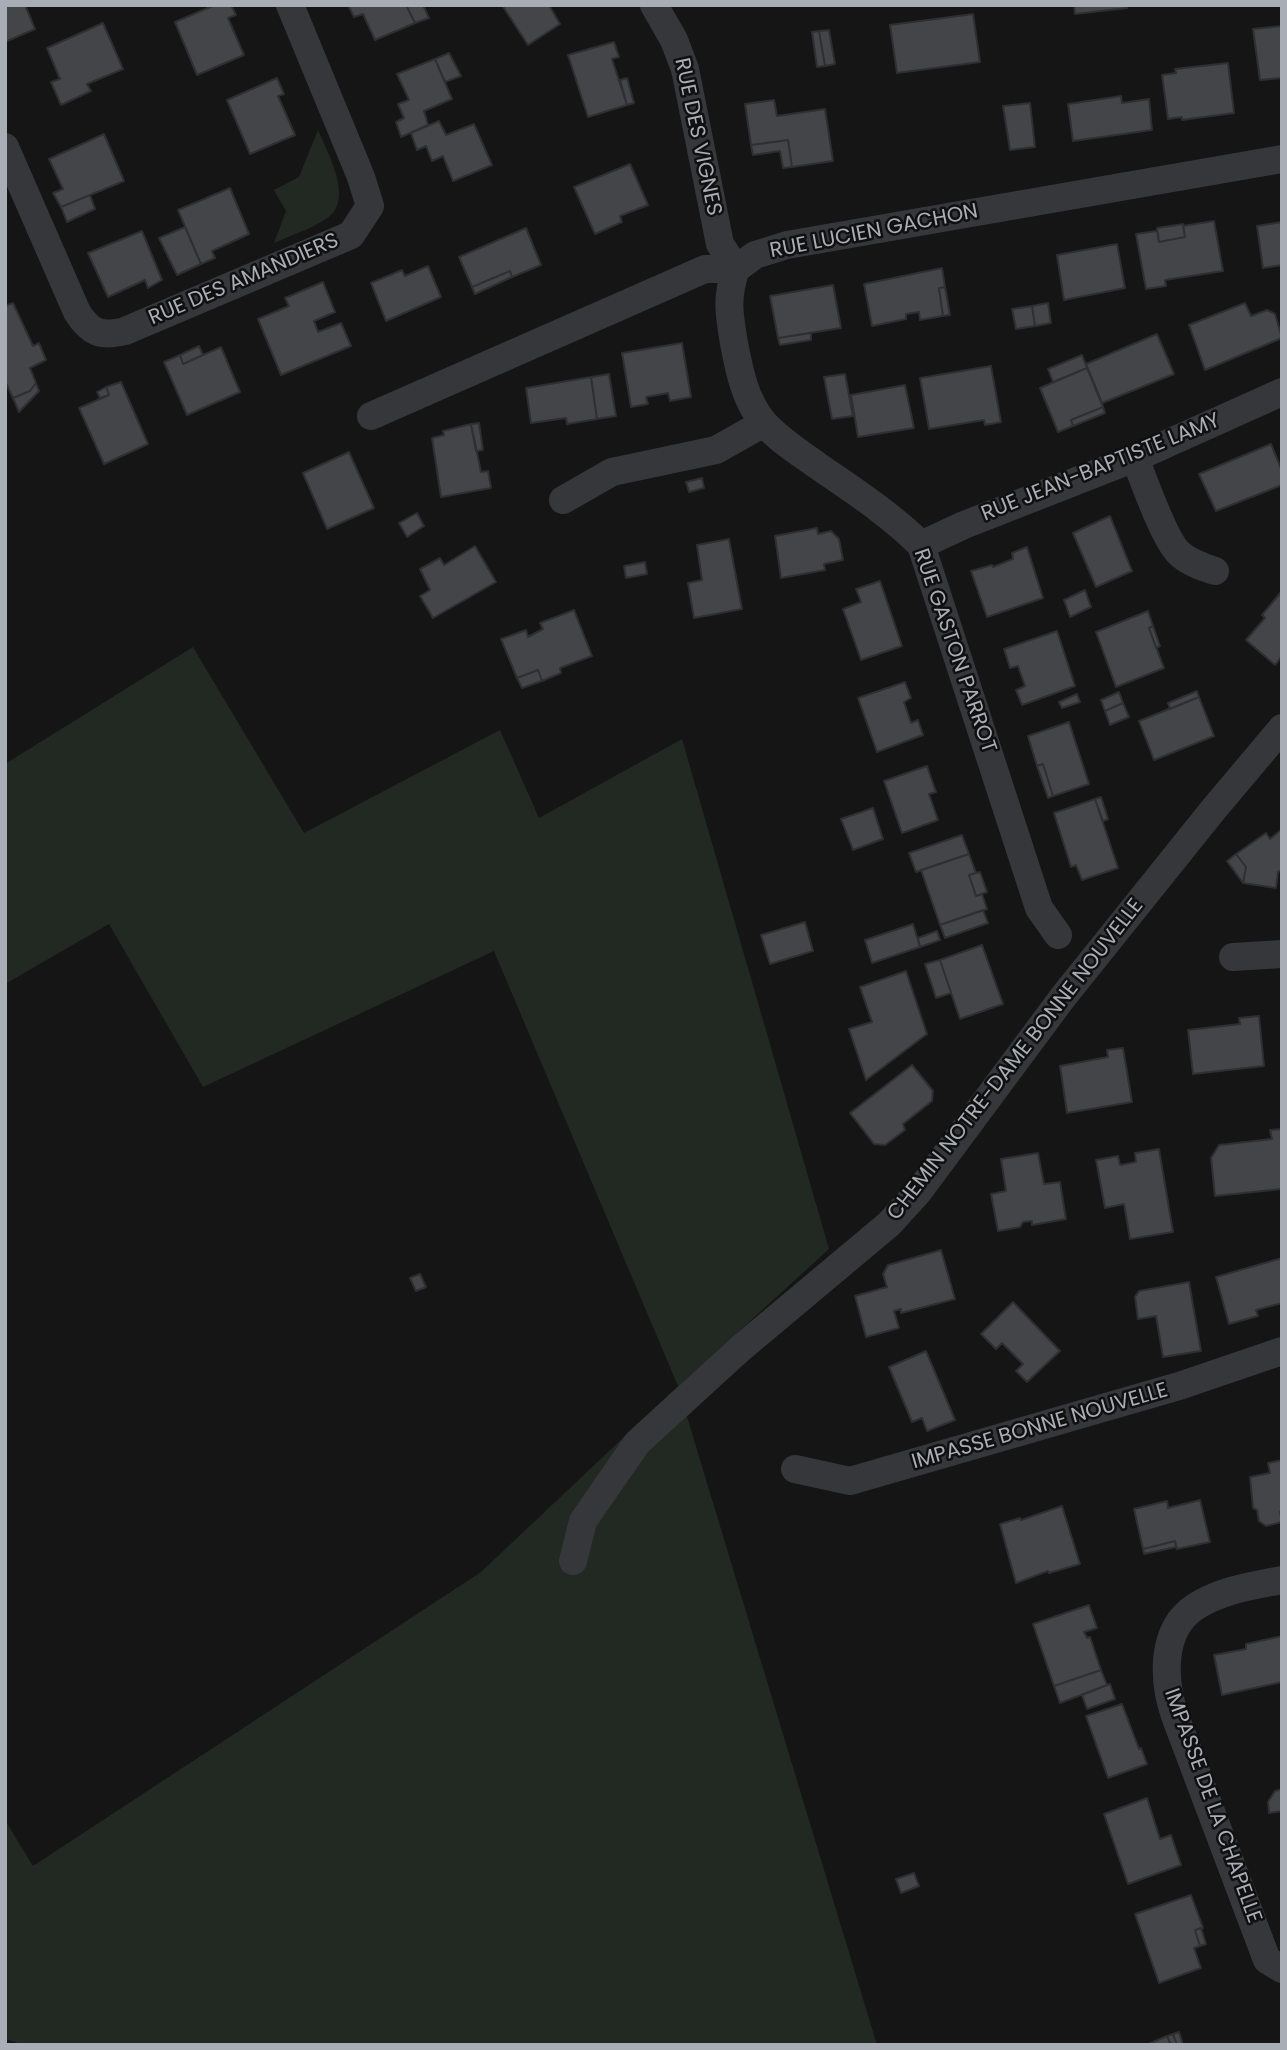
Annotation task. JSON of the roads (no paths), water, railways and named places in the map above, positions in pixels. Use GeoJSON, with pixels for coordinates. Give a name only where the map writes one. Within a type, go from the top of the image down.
{"type":"FeatureCollection","features":[{"type":"Feature","properties":{"kind":"street","name":"RUE DES AMANDIERS"},"geometry":{"type":"LineString","coordinates":[[5,147],[76,312],[86,326],[100,333],[125,331],[351,235],[370,206],[361,177],[290,5]]}},
{"type":"Feature","properties":{"kind":"street","name":"RUE DES VIGNES"},"geometry":{"type":"LineString","coordinates":[[654,5],[674,40],[685,69],[720,244],[736,269]]}},
{"type":"Feature","properties":{"kind":"street","name":"RUE LUCIEN GACHON"},"geometry":{"type":"LineString","coordinates":[[371,416],[705,269],[736,269],[755,255],[787,245],[1282,159]]}},
{"type":"Feature","properties":{"kind":"street","name":"RUE GASTON PARROT"},"geometry":{"type":"LineString","coordinates":[[736,269],[729,288],[728,309],[736,354],[748,396],[764,423],[796,451],[898,522],[921,545],[1039,908],[1058,935]]}},
{"type":"Feature","properties":{"kind":"street","name":"RUE JEAN-BAPTISTE LAMY"},"geometry":{"type":"LineString","coordinates":[[921,545],[964,525],[1135,458],[1282,392]]}},
{"type":"Feature","properties":{"kind":"street"},"geometry":{"type":"LineString","coordinates":[[563,499],[612,472],[716,450],[764,423]]}},
{"type":"Feature","properties":{"kind":"street"},"geometry":{"type":"LineString","coordinates":[[1135,458],[1159,518],[1177,553],[1197,565],[1215,571]]}},
{"type":"Feature","properties":{"kind":"street","name":"CHEMIN NOTRE-DAME BONNE NOUVELLE"},"geometry":{"type":"LineString","coordinates":[[573,1562],[583,1521],[637,1443],[741,1349],[889,1224],[911,1200],[1071,987],[1282,728]]}},
{"type":"Feature","properties":{"kind":"street"},"geometry":{"type":"LineString","coordinates":[[1233,957],[1282,954]]}},
{"type":"Feature","properties":{"kind":"street","name":"IMPASSE BONNE NOUVELLE"},"geometry":{"type":"LineString","coordinates":[[795,1469],[850,1481],[1179,1386],[1282,1351]]}},
{"type":"Feature","properties":{"kind":"street","name":"IMPASSE DE LA CHAPELLE"},"geometry":{"type":"LineString","coordinates":[[1282,1580],[1216,1596],[1186,1615],[1173,1635],[1167,1657],[1167,1677],[1175,1716],[1267,1960],[1282,1969]]}}]}
